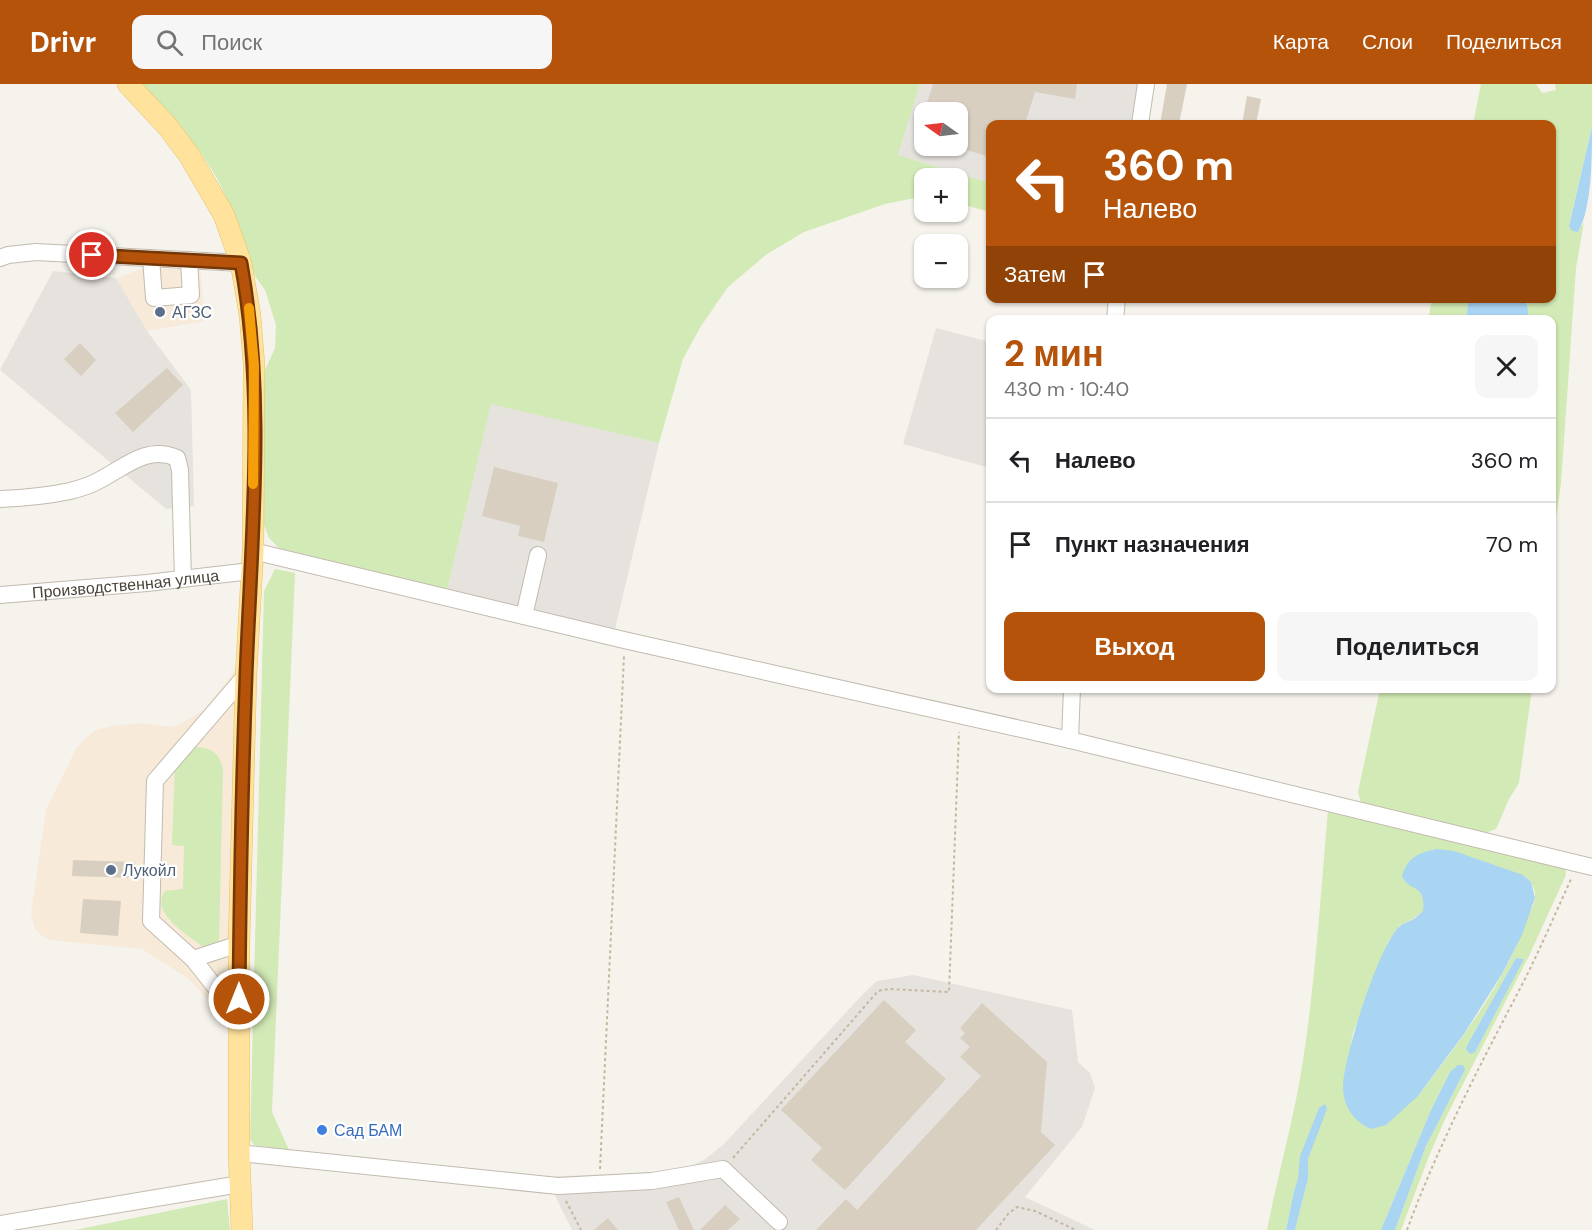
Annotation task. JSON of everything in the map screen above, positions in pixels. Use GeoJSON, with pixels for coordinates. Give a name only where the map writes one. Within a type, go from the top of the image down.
{"type":"FeatureCollection","features":[{"type":"Feature","properties":{"kind":"main road"},"geometry":{"type":"LineString","coordinates":[[128,84],[168,127],[189,155],[224,214],[241,263],[250,315],[254,365],[252,561],[246,675],[239,944],[239,1153],[242,1230]]}},
{"type":"Feature","properties":{"kind":"street"},"geometry":{"type":"LineString","coordinates":[[1141,120],[1146,84]]}},
{"type":"Feature","properties":{"kind":"street"},"geometry":{"type":"LineString","coordinates":[[0,258],[36,252],[241,263]]}},
{"type":"Feature","properties":{"kind":"street"},"geometry":{"type":"LineString","coordinates":[[151,258],[154,298],[191,295],[189,260]]}},
{"type":"Feature","properties":{"kind":"street"},"geometry":{"type":"LineString","coordinates":[[0,499],[69,491],[95,483],[131,461],[144,456],[157,453],[167,454],[177,459],[180,470],[183,579]]}},
{"type":"Feature","properties":{"kind":"street"},"geometry":{"type":"LineString","coordinates":[[524,616],[538,555]]}},
{"type":"Feature","properties":{"kind":"street"},"geometry":{"type":"LineString","coordinates":[[252,561],[524,616],[1070,740],[1585,866]]}},
{"type":"Feature","properties":{"kind":"street","name":"Производственная улица"},"geometry":{"type":"LineString","coordinates":[[0,595],[183,579],[252,561]]}},
{"type":"Feature","properties":{"kind":"street"},"geometry":{"type":"LineString","coordinates":[[239,1017],[193,959],[151,921],[155,781],[246,675]]}},
{"type":"Feature","properties":{"kind":"street"},"geometry":{"type":"LineString","coordinates":[[1070,740],[1072,693]]}},
{"type":"Feature","properties":{"kind":"street"},"geometry":{"type":"LineString","coordinates":[[193,959],[239,944]]}},
{"type":"Feature","properties":{"kind":"street"},"geometry":{"type":"LineString","coordinates":[[239,1153],[558,1186],[652,1180],[723,1169],[779,1222]]}},
{"type":"Feature","properties":{"kind":"street"},"geometry":{"type":"LineString","coordinates":[[0,1224],[240,1184]]}},
{"type":"Feature","properties":{"kind":"path"},"geometry":{"type":"LineString","coordinates":[[600,1184],[624,640]]}},
{"type":"Feature","properties":{"kind":"path"},"geometry":{"type":"LineString","coordinates":[[723,1169],[878,992],[889,989],[949,992],[960,716]]}},
{"type":"Feature","properties":{"kind":"path"},"geometry":{"type":"LineString","coordinates":[[1407,1230],[1437,1153],[1479,1065],[1585,866]]}},
{"type":"Feature","properties":{"kind":"path"},"geometry":{"type":"LineString","coordinates":[[558,1186],[581,1230]]}},
{"type":"Feature","properties":{"kind":"path"},"geometry":{"type":"LineString","coordinates":[[996,1230],[1008,1214],[1017,1207],[1035,1211],[1076,1230]]}},
{"type":"Feature","properties":{"kind":"shaded area"},"geometry":{"type":"Polygon","coordinates":[[[920,84],[1138,84],[1132,120],[986,120],[986,182],[968,176],[968,168],[941,168],[898,155],[914,103],[914,156],[968,156],[968,102],[914,102],[920,84]]]}},
{"type":"Feature","properties":{"kind":"shaded area"},"geometry":{"type":"Polygon","coordinates":[[[142,269],[200,269],[205,321],[147,331],[116,278],[142,269]]]}},
{"type":"Feature","properties":{"kind":"shaded area"},"geometry":{"type":"Polygon","coordinates":[[[53,271],[116,278],[147,331],[191,390],[194,506],[166,509],[0,370],[53,271]]]}},
{"type":"Feature","properties":{"kind":"shaded area"},"geometry":{"type":"Polygon","coordinates":[[[936,328],[986,341],[986,467],[903,444],[936,328]]]}},
{"type":"Feature","properties":{"kind":"shaded area"},"geometry":{"type":"Polygon","coordinates":[[[491,403],[659,443],[615,629],[447,590],[491,403]]]}},
{"type":"Feature","properties":{"kind":"shaded area"},"geometry":{"type":"Polygon","coordinates":[[[236,669],[229,1022],[189,979],[142,949],[50,940],[35,929],[31,913],[46,810],[76,749],[96,730],[112,726],[139,723],[174,727],[203,711],[236,669]]]}},
{"type":"Feature","properties":{"kind":"shaded area"},"geometry":{"type":"Polygon","coordinates":[[[913,975],[1072,1010],[1078,1062],[1090,1073],[1095,1088],[1082,1127],[1025,1197],[1095,1230],[572,1230],[546,1177],[654,1172],[687,1168],[704,1160],[724,1144],[877,981],[913,975]]]}},
{"type":"Feature","properties":{"kind":"green space"},"geometry":{"type":"Polygon","coordinates":[[[140,84],[920,84],[898,155],[941,168],[914,168],[914,198],[885,204],[804,232],[767,254],[728,287],[701,326],[683,359],[659,443],[491,404],[447,590],[279,548],[269,538],[264,525],[264,372],[275,348],[276,325],[265,290],[255,276],[235,216],[218,180],[201,153],[140,84]]]}},
{"type":"Feature","properties":{"kind":"green space"},"geometry":{"type":"Polygon","coordinates":[[[1481,84],[1536,84],[1542,93],[1556,90],[1555,84],[1592,84],[1592,127],[1569,225],[1578,232],[1584,222],[1576,268],[1561,483],[1556,518],[1556,315],[1528,315],[1526,303],[1556,303],[1556,120],[1474,120],[1481,84]]]}},
{"type":"Feature","properties":{"kind":"green space"},"geometry":{"type":"Polygon","coordinates":[[[968,176],[986,182],[986,211],[968,206],[968,176]]]}},
{"type":"Feature","properties":{"kind":"green space"},"geometry":{"type":"Polygon","coordinates":[[[1431,303],[1468,304],[1467,315],[1429,315],[1431,303]]]}},
{"type":"Feature","properties":{"kind":"green space"},"geometry":{"type":"Polygon","coordinates":[[[275,569],[295,573],[272,1112],[289,1150],[254,1145],[250,1139],[264,591],[275,569]]]}},
{"type":"Feature","properties":{"kind":"green space"},"geometry":{"type":"Polygon","coordinates":[[[1379,693],[1531,693],[1519,783],[1496,829],[1486,833],[1361,803],[1358,792],[1379,693]]]}},
{"type":"Feature","properties":{"kind":"green space"},"geometry":{"type":"Polygon","coordinates":[[[190,747],[212,751],[219,758],[223,769],[219,943],[210,949],[203,947],[172,923],[162,907],[161,899],[165,891],[183,889],[184,846],[172,845],[175,766],[190,747]]]}},
{"type":"Feature","properties":{"kind":"green space"},"geometry":{"type":"Polygon","coordinates":[[[1328,811],[1565,867],[1566,875],[1529,956],[1446,1117],[1401,1230],[1395,1230],[1426,1146],[1465,1070],[1450,1072],[1431,1110],[1381,1230],[1295,1230],[1308,1179],[1308,1159],[1314,1142],[1294,1191],[1286,1230],[1267,1230],[1305,1046],[1328,811]],[[1523,875],[1405,881],[1420,892],[1423,911],[1400,925],[1388,942],[1353,1033],[1343,1087],[1418,1096],[1480,1012],[1506,967],[1535,898],[1532,885],[1523,875]],[[1516,958],[1470,1040],[1475,1052],[1523,959],[1516,958]]]}},
{"type":"Feature","properties":{"kind":"green space"},"geometry":{"type":"Polygon","coordinates":[[[227,1199],[230,1230],[75,1230],[227,1199]]]}},
{"type":"Feature","properties":{"kind":"water"},"geometry":{"type":"Polygon","coordinates":[[[1592,127],[1589,196],[1583,222],[1578,232],[1572,231],[1569,226],[1592,127]]]}},
{"type":"Feature","properties":{"kind":"water"},"geometry":{"type":"Polygon","coordinates":[[[1526,303],[1528,315],[1467,315],[1468,304],[1526,303]]]}},
{"type":"Feature","properties":{"kind":"water"},"geometry":{"type":"Polygon","coordinates":[[[1437,849],[1454,851],[1523,875],[1531,882],[1535,898],[1522,935],[1502,974],[1464,1034],[1418,1096],[1386,1125],[1371,1129],[1359,1122],[1350,1112],[1343,1093],[1349,1051],[1382,954],[1401,925],[1423,911],[1422,896],[1405,881],[1402,876],[1404,870],[1415,857],[1437,849]]]}},
{"type":"Feature","properties":{"kind":"water"},"geometry":{"type":"Polygon","coordinates":[[[1516,958],[1524,959],[1475,1052],[1470,1054],[1466,1049],[1470,1040],[1516,958]]]}},
{"type":"Feature","properties":{"kind":"water"},"geometry":{"type":"Polygon","coordinates":[[[1458,1065],[1463,1065],[1465,1070],[1426,1146],[1395,1230],[1381,1230],[1431,1110],[1450,1072],[1458,1065]]]}},
{"type":"Feature","properties":{"kind":"water"},"geometry":{"type":"Polygon","coordinates":[[[1325,1104],[1327,1109],[1308,1159],[1308,1179],[1295,1230],[1286,1230],[1298,1179],[1300,1156],[1319,1108],[1325,1104]]]}},
{"type":"Feature","properties":{"kind":"building"},"geometry":{"type":"Polygon","coordinates":[[[933,84],[1077,84],[1075,99],[1035,92],[1026,120],[986,120],[986,156],[968,150],[968,102],[927,102],[933,84]]]}},
{"type":"Feature","properties":{"kind":"building"},"geometry":{"type":"Polygon","coordinates":[[[1167,84],[1187,84],[1180,120],[1161,120],[1167,84]]]}},
{"type":"Feature","properties":{"kind":"building"},"geometry":{"type":"Polygon","coordinates":[[[1247,96],[1261,99],[1257,120],[1243,120],[1247,96]]]}},
{"type":"Feature","properties":{"kind":"building"},"geometry":{"type":"Polygon","coordinates":[[[80,343],[96,360],[81,376],[64,359],[80,343]]]}},
{"type":"Feature","properties":{"kind":"building"},"geometry":{"type":"Polygon","coordinates":[[[167,368],[183,385],[133,432],[115,413],[167,368]]]}},
{"type":"Feature","properties":{"kind":"building"},"geometry":{"type":"Polygon","coordinates":[[[494,467],[558,483],[544,542],[518,536],[520,526],[482,516],[494,467]]]}},
{"type":"Feature","properties":{"kind":"building"},"geometry":{"type":"Polygon","coordinates":[[[73,860],[135,862],[135,878],[72,876],[73,860]]]}},
{"type":"Feature","properties":{"kind":"building"},"geometry":{"type":"Polygon","coordinates":[[[83,899],[121,901],[118,936],[80,933],[83,899]]]}},
{"type":"Feature","properties":{"kind":"building"},"geometry":{"type":"Polygon","coordinates":[[[884,1000],[916,1030],[905,1042],[946,1079],[845,1190],[811,1160],[822,1148],[781,1110],[884,1000]]]}},
{"type":"Feature","properties":{"kind":"building"},"geometry":{"type":"Polygon","coordinates":[[[982,1003],[1047,1062],[1041,1132],[1055,1145],[976,1230],[816,1230],[846,1199],[857,1210],[981,1076],[960,1057],[970,1047],[960,1038],[965,1033],[960,1028],[982,1003]]]}},
{"type":"Feature","properties":{"kind":"building"},"geometry":{"type":"Polygon","coordinates":[[[679,1197],[694,1230],[679,1230],[666,1202],[679,1197]]]}},
{"type":"Feature","properties":{"kind":"building"},"geometry":{"type":"Polygon","coordinates":[[[725,1205],[740,1219],[728,1230],[700,1230],[725,1205]]]}},
{"type":"Feature","properties":{"kind":"building"},"geometry":{"type":"Polygon","coordinates":[[[608,1218],[618,1230],[594,1230],[608,1218]]]}},
{"type":"Feature","properties":{"kind":"slow traffic"},"geometry":{"type":"LineString","coordinates":[[249,308],[254,365],[253,484]]}},
{"type":"Feature","properties":{"kind":"place","name":"АГЗС"},"geometry":{"type":"Point","coordinates":[160,312]}},
{"type":"Feature","properties":{"kind":"place","name":"Лукойл"},"geometry":{"type":"Point","coordinates":[111,870]}},
{"type":"Feature","properties":{"kind":"place","name":"Сад БАМ"},"geometry":{"type":"Point","coordinates":[322,1130]}},
{"type":"Feature","properties":{"kind":"route"},"geometry":{"type":"LineString","coordinates":[[92,255],[241,263],[250,315],[254,365],[253,551],[246,675],[239,999]]}}]}
